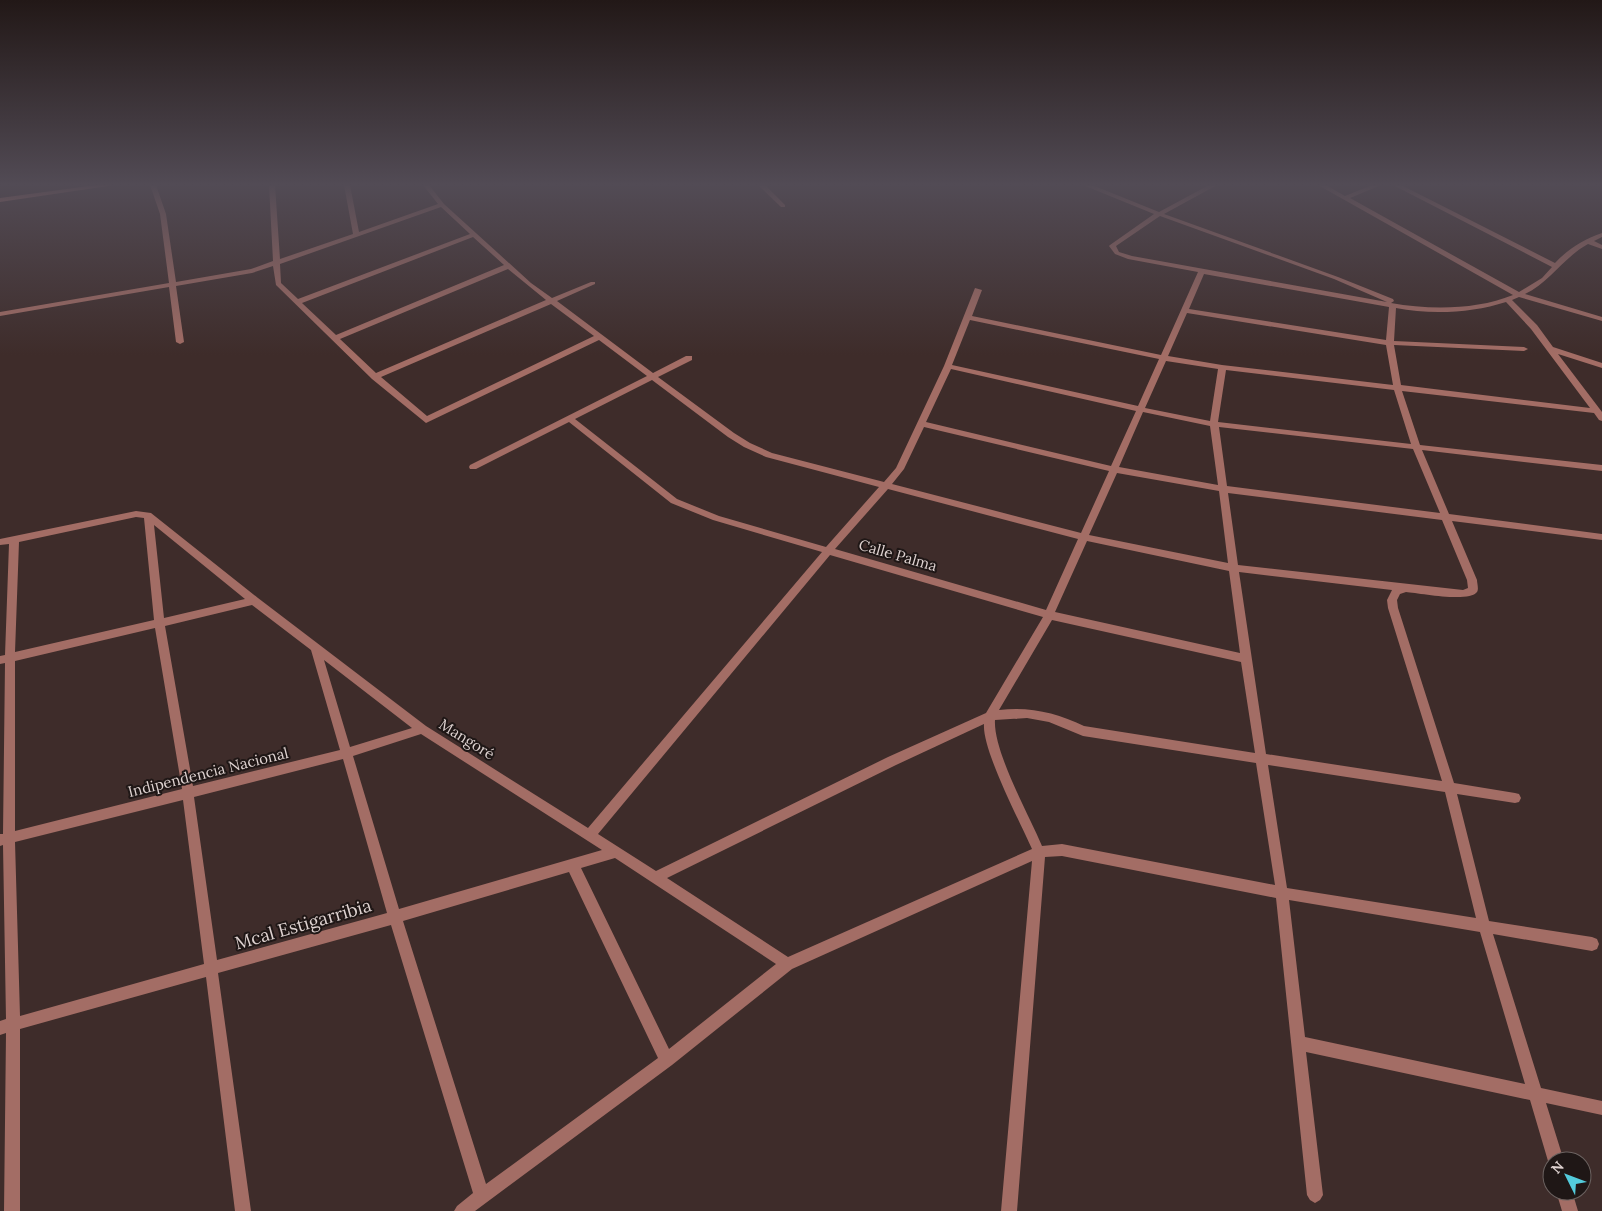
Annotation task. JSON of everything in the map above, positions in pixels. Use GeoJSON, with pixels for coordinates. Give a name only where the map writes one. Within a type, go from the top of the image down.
{"type":"FeatureCollection","features":[{"type":"Feature","properties":{"kind":"street"},"geometry":{"type":"LineString","coordinates":[[167,242],[180,342]]}},
{"type":"Feature","properties":{"kind":"street"},"geometry":{"type":"LineString","coordinates":[[275,242],[278,284],[375,377],[426,420],[599,337]]}},
{"type":"Feature","properties":{"kind":"street"},"geometry":{"type":"LineString","coordinates":[[0,314],[252,272],[337,242]]}},
{"type":"Feature","properties":{"kind":"street"},"geometry":{"type":"LineString","coordinates":[[298,302],[455,242]]}},
{"type":"Feature","properties":{"kind":"street"},"geometry":{"type":"LineString","coordinates":[[483,242],[552,301],[599,337],[747,445],[769,455],[1083,537],[1233,568],[1464,594],[1473,590],[1472,580],[1417,448],[1397,387],[1390,343],[1393,306]]}},
{"type":"Feature","properties":{"kind":"street"},"geometry":{"type":"LineString","coordinates":[[1118,242],[1112,246],[1117,253],[1130,258],[1393,306],[1435,310],[1462,308],[1508,300],[1520,295],[1544,279],[1568,254],[1587,242],[1602,246]]}},
{"type":"Feature","properties":{"kind":"street"},"geometry":{"type":"LineString","coordinates":[[1235,242],[1336,278],[1407,308]]}},
{"type":"Feature","properties":{"kind":"street"},"geometry":{"type":"LineString","coordinates":[[1424,242],[1520,295],[1602,319]]}},
{"type":"Feature","properties":{"kind":"street"},"geometry":{"type":"LineString","coordinates":[[1508,242],[1556,266]]}},
{"type":"Feature","properties":{"kind":"street"},"geometry":{"type":"LineString","coordinates":[[335,338],[510,266]]}},
{"type":"Feature","properties":{"kind":"street"},"geometry":{"type":"LineString","coordinates":[[1009,1211],[1039,852],[1002,767],[989,731],[990,716],[1049,615],[1202,271]]}},
{"type":"Feature","properties":{"kind":"street"},"geometry":{"type":"LineString","coordinates":[[375,377],[594,283]]}},
{"type":"Feature","properties":{"kind":"street"},"geometry":{"type":"LineString","coordinates":[[590,835],[829,550],[900,469],[948,366],[978,290]]}},
{"type":"Feature","properties":{"kind":"street"},"geometry":{"type":"LineString","coordinates":[[1508,300],[1551,348],[1600,414]]}},
{"type":"Feature","properties":{"kind":"street"},"geometry":{"type":"LineString","coordinates":[[1184,310],[1390,343],[1524,349]]}},
{"type":"Feature","properties":{"kind":"street"},"geometry":{"type":"LineString","coordinates":[[968,317],[1163,358],[1600,414]]}},
{"type":"Feature","properties":{"kind":"street"},"geometry":{"type":"LineString","coordinates":[[1551,348],[1602,366]]}},
{"type":"Feature","properties":{"kind":"street"},"geometry":{"type":"LineString","coordinates":[[473,467],[689,358]]}},
{"type":"Feature","properties":{"kind":"street"},"geometry":{"type":"LineString","coordinates":[[948,366],[1214,424],[1602,468]]}},
{"type":"Feature","properties":{"kind":"street"},"geometry":{"type":"LineString","coordinates":[[1222,367],[1214,424],[1246,659],[1282,893],[1315,1195]]}},
{"type":"Feature","properties":{"kind":"street","name":"Calle Palma"},"geometry":{"type":"LineString","coordinates":[[570,418],[674,501],[716,518],[1049,615],[1246,659]]}},
{"type":"Feature","properties":{"kind":"street"},"geometry":{"type":"LineString","coordinates":[[921,424],[1113,469],[1223,489],[1602,537]]}},
{"type":"Feature","properties":{"kind":"street"},"geometry":{"type":"LineString","coordinates":[[0,542],[136,514],[148,515],[160,623],[188,792],[243,1211]]}},
{"type":"Feature","properties":{"kind":"street","name":"Mangoré"},"geometry":{"type":"LineString","coordinates":[[148,515],[316,650],[422,729],[590,835],[787,964]]}},
{"type":"Feature","properties":{"kind":"street"},"geometry":{"type":"LineString","coordinates":[[12,1211],[13,1024],[4,839],[5,659],[14,540]]}},
{"type":"Feature","properties":{"kind":"street"},"geometry":{"type":"LineString","coordinates":[[1406,588],[1397,591],[1392,600],[1393,608],[1450,788],[1484,925],[1553,1151]]}},
{"type":"Feature","properties":{"kind":"street"},"geometry":{"type":"LineString","coordinates":[[5,659],[254,601]]}},
{"type":"Feature","properties":{"kind":"street"},"geometry":{"type":"LineString","coordinates":[[316,650],[395,917],[482,1197]]}},
{"type":"Feature","properties":{"kind":"street"},"geometry":{"type":"LineString","coordinates":[[655,878],[892,761],[990,716],[1023,712],[1060,719],[1082,731],[1515,798]]}},
{"type":"Feature","properties":{"kind":"street","name":"Indipendencia Nacional"},"geometry":{"type":"LineString","coordinates":[[4,839],[348,753],[422,729]]}},
{"type":"Feature","properties":{"kind":"street"},"geometry":{"type":"LineString","coordinates":[[462,1211],[667,1060],[787,964],[1039,852],[1062,850],[1282,893],[1592,944]]}},
{"type":"Feature","properties":{"kind":"street","name":"Mcal Estigarribia"},"geometry":{"type":"LineString","coordinates":[[0,1028],[395,917],[616,852]]}},
{"type":"Feature","properties":{"kind":"street"},"geometry":{"type":"LineString","coordinates":[[573,866],[667,1060]]}},
{"type":"Feature","properties":{"kind":"street"},"geometry":{"type":"LineString","coordinates":[[1298,1044],[1602,1108]]}}]}
